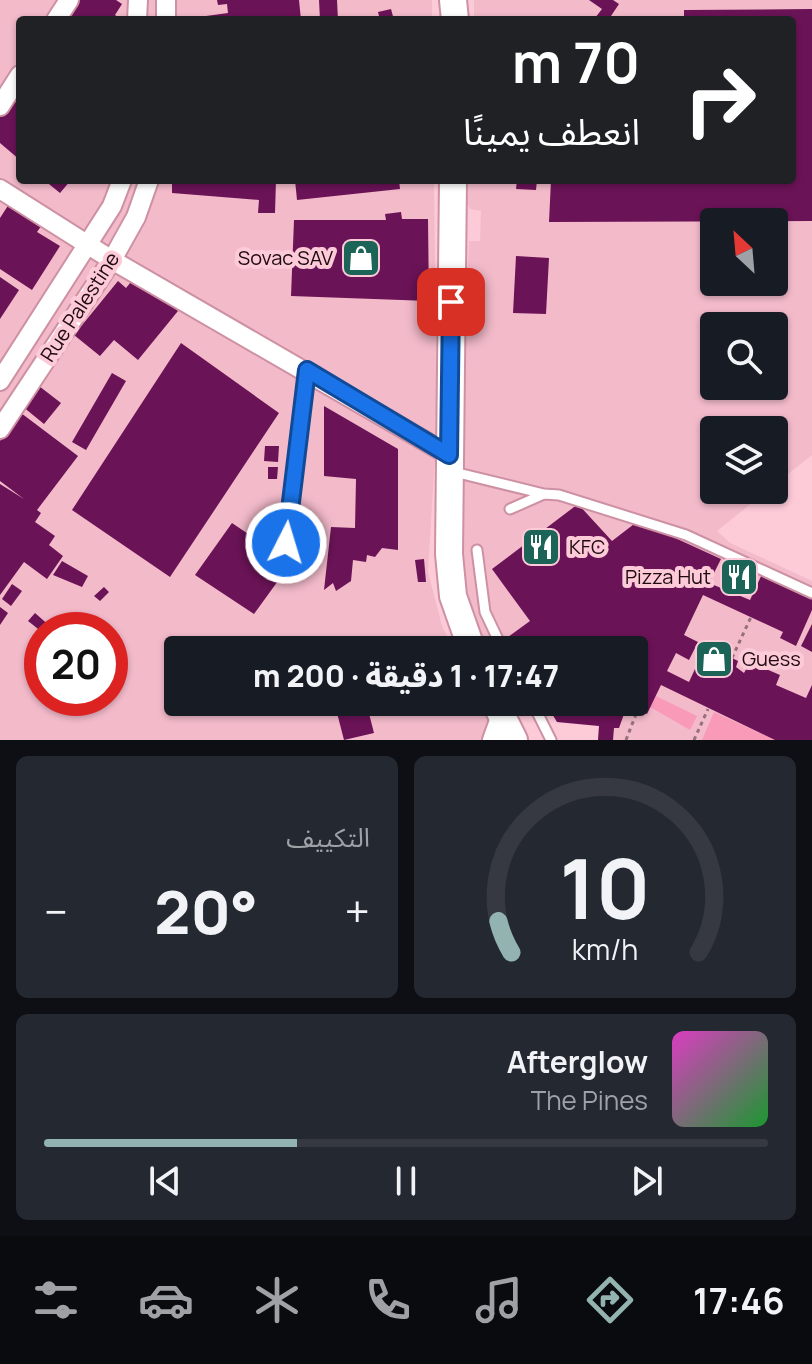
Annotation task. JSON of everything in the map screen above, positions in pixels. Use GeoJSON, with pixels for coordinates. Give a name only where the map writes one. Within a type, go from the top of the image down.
{"type":"FeatureCollection","features":[{"type":"Feature","properties":{"kind":"main road"},"geometry":{"type":"LineString","coordinates":[[453,184],[450,462],[453,596],[467,636]]}},
{"type":"Feature","properties":{"kind":"main road"},"geometry":{"type":"LineString","coordinates":[[502,716],[514,740]]}},
{"type":"Feature","properties":{"kind":"street"},"geometry":{"type":"LineString","coordinates":[[0,106],[16,81]]}},
{"type":"Feature","properties":{"kind":"street","name":"Rue Palestine"},"geometry":{"type":"LineString","coordinates":[[0,381],[112,206],[120,184]]}},
{"type":"Feature","properties":{"kind":"street","name":"Rue Palestine"},"geometry":{"type":"LineString","coordinates":[[0,429],[112,260],[136,217],[148,184]]}},
{"type":"Feature","properties":{"kind":"street"},"geometry":{"type":"LineString","coordinates":[[0,189],[112,260],[307,370],[450,462]]}},
{"type":"Feature","properties":{"kind":"street"},"geometry":{"type":"LineString","coordinates":[[492,740],[496,716]]}},
{"type":"Feature","properties":{"kind":"lane"},"geometry":{"type":"LineString","coordinates":[[286,543],[307,370]]}},
{"type":"Feature","properties":{"kind":"lane"},"geometry":{"type":"LineString","coordinates":[[450,462],[544,494],[559,495],[686,535],[812,593]]}},
{"type":"Feature","properties":{"kind":"lane"},"geometry":{"type":"LineString","coordinates":[[510,509],[544,494]]}},
{"type":"Feature","properties":{"kind":"lane"},"geometry":{"type":"LineString","coordinates":[[477,550],[485,612],[496,636]]}},
{"type":"Feature","properties":{"kind":"lane"},"geometry":{"type":"LineString","coordinates":[[539,716],[550,740],[558,740]]}},
{"type":"Feature","properties":{"kind":"path"},"geometry":{"type":"LineString","coordinates":[[732,658],[751,617]]}},
{"type":"Feature","properties":{"kind":"path"},"geometry":{"type":"LineString","coordinates":[[694,740],[708,709]]}},
{"type":"Feature","properties":{"kind":"path"},"geometry":{"type":"LineString","coordinates":[[626,740],[635,716]]}},
{"type":"Feature","properties":{"kind":"shaded area"},"geometry":{"type":"Polygon","coordinates":[[[0,0],[432,0],[432,16],[16,16],[16,184],[434,184],[437,422],[428,572],[447,636],[164,636],[164,716],[487,716],[500,740],[0,740],[0,0]]]}},
{"type":"Feature","properties":{"kind":"shaded area"},"geometry":{"type":"Polygon","coordinates":[[[474,0],[812,0],[812,455],[788,474],[788,416],[700,416],[700,504],[751,504],[717,531],[730,543],[812,581],[812,740],[598,740],[599,726],[557,722],[553,716],[648,716],[648,636],[479,636],[462,582],[459,480],[469,241],[480,241],[481,211],[470,209],[467,203],[468,184],[796,184],[796,16],[474,16],[474,0]]]}},
{"type":"Feature","properties":{"kind":"shaded area"},"geometry":{"type":"Polygon","coordinates":[[[656,696],[697,716],[690,730],[650,707],[656,696]]]}},
{"type":"Feature","properties":{"kind":"shaded area"},"geometry":{"type":"Polygon","coordinates":[[[714,712],[775,740],[702,740],[714,712]]]}},
{"type":"Feature","properties":{"kind":"building"},"geometry":{"type":"Polygon","coordinates":[[[80,0],[116,0],[122,4],[116,16],[68,16],[80,0]]]}},
{"type":"Feature","properties":{"kind":"building"},"geometry":{"type":"Polygon","coordinates":[[[217,0],[299,0],[301,16],[206,16],[228,13],[227,4],[218,5],[217,0]]]}},
{"type":"Feature","properties":{"kind":"building"},"geometry":{"type":"Polygon","coordinates":[[[319,0],[337,0],[338,16],[320,16],[319,0]]]}},
{"type":"Feature","properties":{"kind":"building"},"geometry":{"type":"Polygon","coordinates":[[[589,0],[613,0],[619,4],[611,16],[597,16],[602,9],[589,0]]]}},
{"type":"Feature","properties":{"kind":"building"},"geometry":{"type":"Polygon","coordinates":[[[391,9],[393,16],[379,16],[378,12],[391,9]]]}},
{"type":"Feature","properties":{"kind":"building"},"geometry":{"type":"Polygon","coordinates":[[[812,9],[812,221],[788,221],[788,208],[700,208],[700,221],[549,222],[551,184],[796,184],[796,16],[684,16],[684,10],[812,9]]]}},
{"type":"Feature","properties":{"kind":"building"},"geometry":{"type":"Polygon","coordinates":[[[16,101],[16,157],[0,143],[0,109],[3,105],[9,110],[16,101]]]}},
{"type":"Feature","properties":{"kind":"building"},"geometry":{"type":"Polygon","coordinates":[[[49,184],[68,184],[60,193],[49,184]]]}},
{"type":"Feature","properties":{"kind":"building"},"geometry":{"type":"Polygon","coordinates":[[[172,184],[276,184],[275,213],[258,213],[259,200],[172,193],[172,184]]]}},
{"type":"Feature","properties":{"kind":"building"},"geometry":{"type":"Polygon","coordinates":[[[295,184],[399,184],[400,189],[297,200],[295,184]]]}},
{"type":"Feature","properties":{"kind":"building"},"geometry":{"type":"Polygon","coordinates":[[[517,184],[537,184],[536,190],[516,189],[517,184]]]}},
{"type":"Feature","properties":{"kind":"building"},"geometry":{"type":"Polygon","coordinates":[[[11,201],[44,222],[37,232],[60,246],[32,290],[0,269],[0,218],[11,201]]]}},
{"type":"Feature","properties":{"kind":"building","name":"Sovac SAV"},"geometry":{"type":"Polygon","coordinates":[[[401,212],[402,219],[428,219],[429,301],[291,296],[294,220],[386,220],[385,214],[401,212]]]}},
{"type":"Feature","properties":{"kind":"building"},"geometry":{"type":"Polygon","coordinates":[[[516,256],[549,258],[546,314],[513,313],[516,256]]]}},
{"type":"Feature","properties":{"kind":"building"},"geometry":{"type":"Polygon","coordinates":[[[0,277],[19,290],[0,319],[0,277]]]}},
{"type":"Feature","properties":{"kind":"building"},"geometry":{"type":"Polygon","coordinates":[[[135,277],[178,311],[138,360],[114,340],[100,356],[74,335],[118,281],[126,288],[135,277]]]}},
{"type":"Feature","properties":{"kind":"building"},"geometry":{"type":"Polygon","coordinates":[[[181,343],[279,413],[170,577],[72,510],[181,343]]]}},
{"type":"Feature","properties":{"kind":"building"},"geometry":{"type":"Polygon","coordinates":[[[112,373],[126,381],[86,450],[72,442],[112,373]]]}},
{"type":"Feature","properties":{"kind":"building"},"geometry":{"type":"Polygon","coordinates":[[[39,386],[61,403],[44,424],[22,406],[39,386]]]}},
{"type":"Feature","properties":{"kind":"building"},"geometry":{"type":"Polygon","coordinates":[[[324,406],[398,449],[398,550],[382,548],[375,557],[367,555],[366,562],[353,560],[351,581],[336,591],[333,583],[324,590],[331,527],[355,528],[356,479],[324,476],[324,406]]]}},
{"type":"Feature","properties":{"kind":"building"},"geometry":{"type":"Polygon","coordinates":[[[21,413],[78,456],[37,510],[41,513],[35,522],[55,536],[49,545],[63,556],[47,579],[24,562],[0,595],[0,484],[24,499],[0,481],[0,441],[21,413]]]}},
{"type":"Feature","properties":{"kind":"building"},"geometry":{"type":"Polygon","coordinates":[[[265,446],[279,446],[278,462],[264,461],[265,446]]]}},
{"type":"Feature","properties":{"kind":"building"},"geometry":{"type":"Polygon","coordinates":[[[268,467],[278,467],[277,479],[268,479],[268,467]]]}},
{"type":"Feature","properties":{"kind":"building"},"geometry":{"type":"Polygon","coordinates":[[[578,504],[612,541],[638,521],[721,559],[709,583],[750,600],[763,572],[783,582],[782,586],[812,599],[812,610],[796,646],[780,638],[783,632],[703,595],[684,635],[698,642],[689,660],[676,653],[667,671],[689,682],[706,645],[738,661],[736,667],[744,673],[750,662],[780,675],[776,685],[806,698],[812,685],[812,740],[775,740],[661,685],[648,712],[648,636],[509,636],[530,621],[492,569],[578,504]]]}},
{"type":"Feature","properties":{"kind":"building"},"geometry":{"type":"Polygon","coordinates":[[[232,523],[291,563],[254,614],[195,575],[232,523]]]}},
{"type":"Feature","properties":{"kind":"building"},"geometry":{"type":"Polygon","coordinates":[[[424,559],[426,582],[418,582],[415,560],[424,559]]]}},
{"type":"Feature","properties":{"kind":"building"},"geometry":{"type":"Polygon","coordinates":[[[62,561],[88,576],[82,587],[53,575],[62,561]]]}},
{"type":"Feature","properties":{"kind":"building"},"geometry":{"type":"Polygon","coordinates":[[[727,565],[749,575],[743,589],[721,580],[727,565]]]}},
{"type":"Feature","properties":{"kind":"building"},"geometry":{"type":"Polygon","coordinates":[[[12,584],[22,591],[11,606],[2,599],[12,584]]]}},
{"type":"Feature","properties":{"kind":"building"},"geometry":{"type":"Polygon","coordinates":[[[104,587],[109,592],[100,601],[94,596],[104,587]]]}},
{"type":"Feature","properties":{"kind":"building"},"geometry":{"type":"Polygon","coordinates":[[[0,607],[8,613],[0,625],[0,607]]]}},
{"type":"Feature","properties":{"kind":"building"},"geometry":{"type":"Polygon","coordinates":[[[812,624],[812,652],[801,646],[812,624]]]}},
{"type":"Feature","properties":{"kind":"building"},"geometry":{"type":"Polygon","coordinates":[[[338,716],[370,716],[374,733],[344,740],[338,716]]]}},
{"type":"Feature","properties":{"kind":"building"},"geometry":{"type":"Polygon","coordinates":[[[553,716],[623,716],[619,728],[614,728],[613,740],[598,740],[599,726],[557,722],[553,716]]]}},
{"type":"Feature","properties":{"kind":"place","name":"Sovac SAV"},"geometry":{"type":"Point","coordinates":[361,258]}},
{"type":"Feature","properties":{"kind":"place","name":"KFC"},"geometry":{"type":"Point","coordinates":[541,547]}},
{"type":"Feature","properties":{"kind":"place","name":"Pizza Hut"},"geometry":{"type":"Point","coordinates":[739,577]}},
{"type":"Feature","properties":{"kind":"place","name":"Guess"},"geometry":{"type":"Point","coordinates":[714,659]}},
{"type":"Feature","properties":{"kind":"route"},"geometry":{"type":"LineString","coordinates":[[286,543],[292,473],[307,370],[449,455],[451,302]]}}]}
